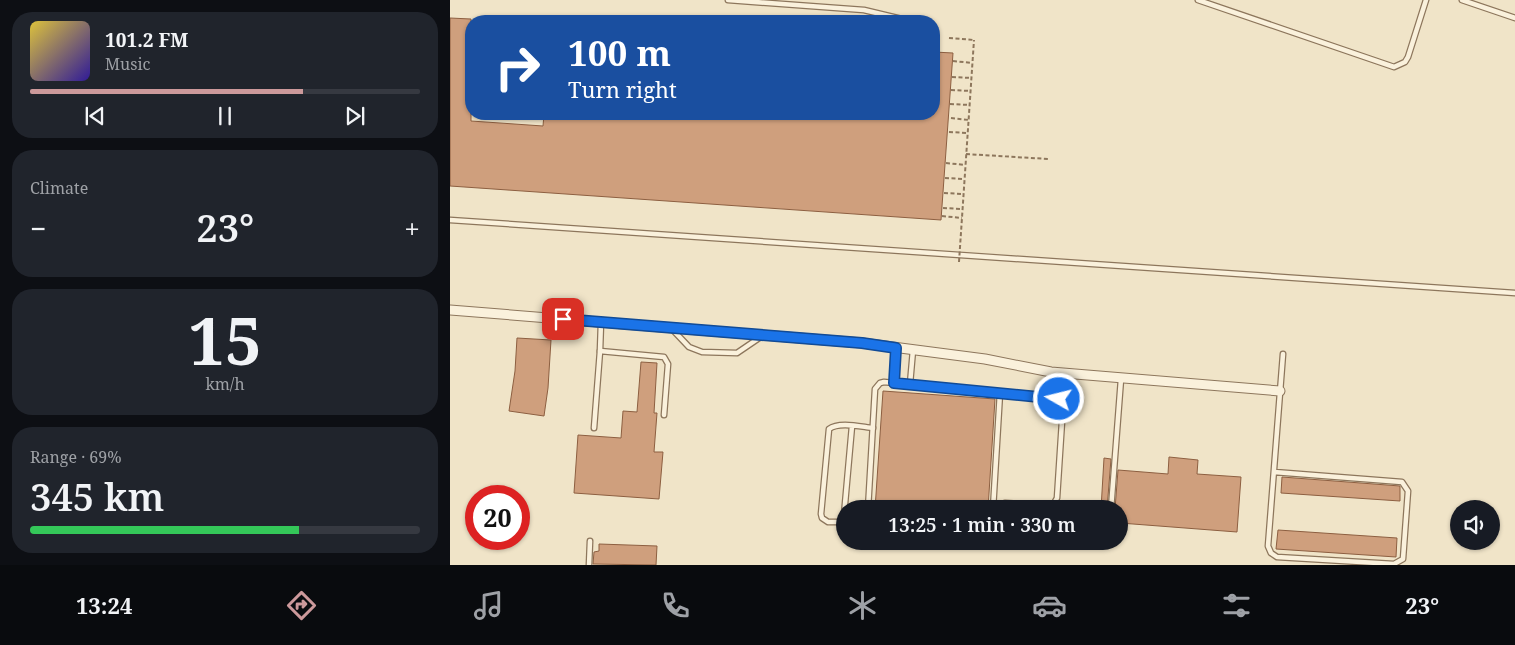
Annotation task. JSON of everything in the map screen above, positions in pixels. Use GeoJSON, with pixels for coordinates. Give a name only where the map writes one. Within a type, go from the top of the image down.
{"type":"FeatureCollection","features":[{"type":"Feature","properties":{"kind":"street"},"geometry":{"type":"LineString","coordinates":[[450,310],[601,321],[671,329],[913,349],[985,359],[1051,372],[1280,391]]}},
{"type":"Feature","properties":{"kind":"lane"},"geometry":{"type":"LineString","coordinates":[[728,0],[864,10],[885,15]]}},
{"type":"Feature","properties":{"kind":"lane"},"geometry":{"type":"LineString","coordinates":[[1198,0],[1394,67],[1405,62],[1408,57],[1426,0]]}},
{"type":"Feature","properties":{"kind":"lane"},"geometry":{"type":"LineString","coordinates":[[1462,0],[1515,18]]}},
{"type":"Feature","properties":{"kind":"lane"},"geometry":{"type":"LineString","coordinates":[[450,220],[1515,293]]}},
{"type":"Feature","properties":{"kind":"lane"},"geometry":{"type":"LineString","coordinates":[[594,428],[601,321]]}},
{"type":"Feature","properties":{"kind":"lane"},"geometry":{"type":"LineString","coordinates":[[671,329],[689,347],[702,352],[737,353],[763,336]]}},
{"type":"Feature","properties":{"kind":"lane"},"geometry":{"type":"LineString","coordinates":[[894,383],[896,348]]}},
{"type":"Feature","properties":{"kind":"lane"},"geometry":{"type":"LineString","coordinates":[[910,384],[913,349]]}},
{"type":"Feature","properties":{"kind":"lane"},"geometry":{"type":"LineString","coordinates":[[600,351],[664,357],[668,364],[664,415]]}},
{"type":"Feature","properties":{"kind":"lane"},"geometry":{"type":"LineString","coordinates":[[1274,472],[1402,482],[1408,492],[1403,559],[1394,564],[1274,556],[1268,546],[1283,354]]}},
{"type":"Feature","properties":{"kind":"lane"},"geometry":{"type":"LineString","coordinates":[[1112,500],[1121,379]]}},
{"type":"Feature","properties":{"kind":"lane"},"geometry":{"type":"LineString","coordinates":[[869,500],[876,385],[884,382],[1056,398],[1062,402],[1056,500]]}},
{"type":"Feature","properties":{"kind":"lane"},"geometry":{"type":"LineString","coordinates":[[994,500],[1000,393]]}},
{"type":"Feature","properties":{"kind":"lane"},"geometry":{"type":"LineString","coordinates":[[852,426],[844,515],[840,522],[828,522],[822,518],[821,514],[828,433],[832,426],[852,426],[874,428]]}},
{"type":"Feature","properties":{"kind":"lane"},"geometry":{"type":"LineString","coordinates":[[589,565],[590,541]]}},
{"type":"Feature","properties":{"kind":"path"},"geometry":{"type":"LineString","coordinates":[[949,38],[974,40],[958,262]]}},
{"type":"Feature","properties":{"kind":"path"},"geometry":{"type":"LineString","coordinates":[[953,61],[972,62]]}},
{"type":"Feature","properties":{"kind":"path"},"geometry":{"type":"LineString","coordinates":[[952,77],[972,78]]}},
{"type":"Feature","properties":{"kind":"path"},"geometry":{"type":"LineString","coordinates":[[951,90],[971,92]]}},
{"type":"Feature","properties":{"kind":"path"},"geometry":{"type":"LineString","coordinates":[[950,104],[970,105]]}},
{"type":"Feature","properties":{"kind":"path"},"geometry":{"type":"LineString","coordinates":[[951,118],[969,120]]}},
{"type":"Feature","properties":{"kind":"path"},"geometry":{"type":"LineString","coordinates":[[949,132],[968,133]]}},
{"type":"Feature","properties":{"kind":"path"},"geometry":{"type":"LineString","coordinates":[[966,154],[1048,159]]}},
{"type":"Feature","properties":{"kind":"path"},"geometry":{"type":"LineString","coordinates":[[946,163],[965,164]]}},
{"type":"Feature","properties":{"kind":"path"},"geometry":{"type":"LineString","coordinates":[[945,178],[964,179]]}},
{"type":"Feature","properties":{"kind":"path"},"geometry":{"type":"LineString","coordinates":[[944,193],[963,194]]}},
{"type":"Feature","properties":{"kind":"path"},"geometry":{"type":"LineString","coordinates":[[943,208],[962,209]]}},
{"type":"Feature","properties":{"kind":"path"},"geometry":{"type":"LineString","coordinates":[[942,216],[962,218]]}},
{"type":"Feature","properties":{"kind":"building"},"geometry":{"type":"Polygon","coordinates":[[[450,18],[465,19],[465,120],[471,121],[543,126],[544,120],[940,120],[940,52],[953,53],[941,220],[450,186],[450,18]]]}},
{"type":"Feature","properties":{"kind":"building"},"geometry":{"type":"Polygon","coordinates":[[[517,338],[551,340],[544,416],[509,411],[515,371],[517,338]]]}},
{"type":"Feature","properties":{"kind":"building"},"geometry":{"type":"Polygon","coordinates":[[[641,362],[657,363],[654,413],[657,413],[654,452],[663,452],[659,499],[574,493],[578,435],[621,438],[623,411],[637,412],[641,362]]]}},
{"type":"Feature","properties":{"kind":"building"},"geometry":{"type":"Polygon","coordinates":[[[883,391],[995,399],[989,500],[876,500],[883,391]]]}},
{"type":"Feature","properties":{"kind":"building"},"geometry":{"type":"Polygon","coordinates":[[[1169,457],[1198,460],[1197,474],[1241,477],[1237,532],[1128,524],[1128,500],[1116,500],[1118,470],[1168,474],[1169,457]]]}},
{"type":"Feature","properties":{"kind":"building"},"geometry":{"type":"Polygon","coordinates":[[[1104,458],[1111,459],[1108,500],[1102,500],[1104,458]]]}},
{"type":"Feature","properties":{"kind":"building"},"geometry":{"type":"Polygon","coordinates":[[[1282,477],[1400,486],[1400,501],[1281,493],[1282,477]]]}},
{"type":"Feature","properties":{"kind":"building"},"geometry":{"type":"Polygon","coordinates":[[[1278,530],[1397,538],[1396,557],[1276,549],[1278,530]]]}},
{"type":"Feature","properties":{"kind":"building"},"geometry":{"type":"Polygon","coordinates":[[[599,544],[657,546],[656,565],[593,564],[594,552],[599,551],[599,544]]]}},
{"type":"Feature","properties":{"kind":"route"},"geometry":{"type":"LineString","coordinates":[[563,319],[862,343],[896,348],[894,383],[1059,399]]}}]}
